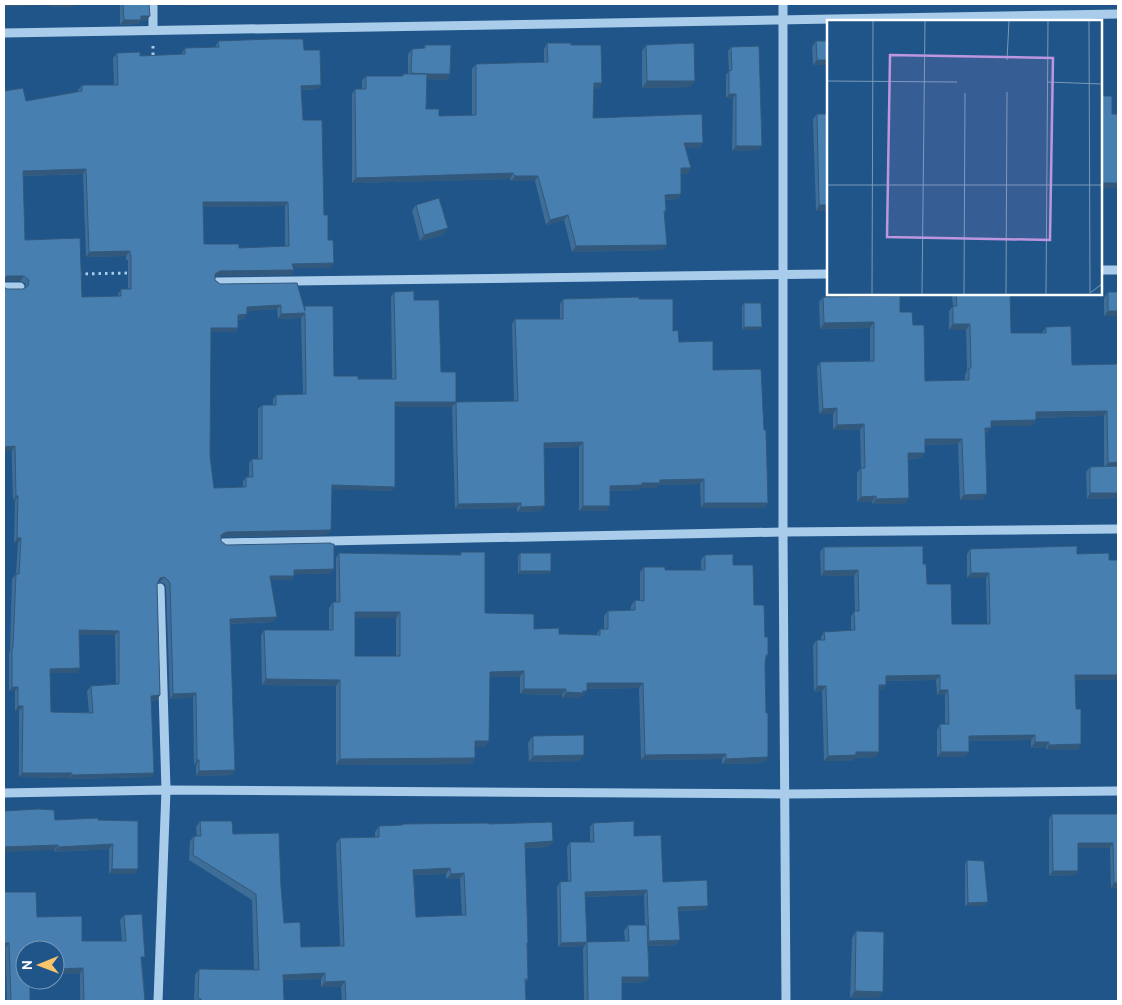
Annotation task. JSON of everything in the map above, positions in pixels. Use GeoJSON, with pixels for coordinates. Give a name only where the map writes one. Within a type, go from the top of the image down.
{"type":"FeatureCollection","features":[{"type":"Feature","properties":{"kind":"street"},"geometry":{"type":"LineString","coordinates":[[153,4],[153,30]]}},
{"type":"Feature","properties":{"kind":"street"},"geometry":{"type":"LineString","coordinates":[[783,4],[782,274],[786,1001]]}},
{"type":"Feature","properties":{"kind":"street"},"geometry":{"type":"LineString","coordinates":[[831,20],[1118,14]]}},
{"type":"Feature","properties":{"kind":"street"},"geometry":{"type":"LineString","coordinates":[[4,33],[827,20]]}},
{"type":"Feature","properties":{"kind":"street"},"geometry":{"type":"LineString","coordinates":[[1102,270],[1118,270]]}},
{"type":"Feature","properties":{"kind":"street"},"geometry":{"type":"LineString","coordinates":[[217,282],[827,274]]}},
{"type":"Feature","properties":{"kind":"street"},"geometry":{"type":"LineString","coordinates":[[4,288],[20,287]]}},
{"type":"Feature","properties":{"kind":"street"},"geometry":{"type":"LineString","coordinates":[[223,543],[783,532],[1118,529]]}},
{"type":"Feature","properties":{"kind":"street"},"geometry":{"type":"LineString","coordinates":[[158,1001],[166,790],[160,588]]}},
{"type":"Feature","properties":{"kind":"street"},"geometry":{"type":"LineString","coordinates":[[4,793],[166,790],[786,794],[1118,791]]}},
{"type":"Feature","properties":{"kind":"path"},"geometry":{"type":"LineString","coordinates":[[153,30],[153,69]]}},
{"type":"Feature","properties":{"kind":"path"},"geometry":{"type":"LineString","coordinates":[[77,274],[135,273]]}},
{"type":"Feature","properties":{"kind":"building"},"geometry":{"type":"Polygon","coordinates":[[[123,4],[149,4],[150,16],[141,16],[141,20],[124,20],[123,4]]]}},
{"type":"Feature","properties":{"kind":"building"},"geometry":{"type":"Polygon","coordinates":[[[303,39],[304,50],[320,50],[321,85],[301,86],[303,120],[322,120],[324,215],[328,215],[328,240],[333,240],[334,263],[292,264],[294,270],[220,271],[215,274],[215,280],[220,284],[297,283],[305,311],[305,306],[333,306],[334,376],[358,376],[358,379],[396,379],[394,292],[414,291],[414,300],[439,300],[441,372],[456,372],[456,402],[395,402],[395,487],[332,485],[331,530],[226,532],[221,535],[221,541],[226,545],[334,544],[334,569],[294,570],[294,576],[270,576],[277,617],[230,619],[235,770],[199,771],[199,760],[197,760],[196,693],[173,694],[170,583],[164,577],[160,578],[157,584],[160,695],[151,696],[154,773],[72,775],[72,773],[22,773],[23,706],[18,706],[18,687],[12,687],[16,574],[19,574],[21,538],[17,538],[18,496],[16,496],[15,446],[4,447],[4,287],[7,289],[23,289],[28,286],[29,280],[24,276],[7,276],[4,278],[4,91],[23,88],[26,101],[82,91],[82,85],[118,85],[117,53],[140,52],[140,56],[185,54],[185,48],[219,47],[218,41],[303,39]],[[86,169],[23,171],[25,240],[80,238],[82,297],[121,296],[121,289],[131,289],[130,251],[89,252],[86,169]],[[203,202],[204,244],[239,244],[239,248],[289,246],[288,202],[203,202]],[[281,305],[247,307],[247,314],[238,315],[238,328],[211,328],[210,456],[214,488],[246,487],[246,477],[253,477],[252,459],[262,459],[262,405],[276,405],[276,395],[306,394],[305,313],[281,314],[281,305]],[[79,630],[80,668],[50,669],[51,712],[93,713],[91,686],[119,684],[119,631],[79,630]]]}},
{"type":"Feature","properties":{"kind":"building"},"geometry":{"type":"Polygon","coordinates":[[[816,41],[827,41],[827,60],[817,60],[816,41]]]}},
{"type":"Feature","properties":{"kind":"building"},"geometry":{"type":"Polygon","coordinates":[[[547,43],[601,45],[602,83],[594,83],[593,118],[702,114],[703,143],[684,143],[691,168],[681,168],[681,194],[665,195],[666,211],[664,211],[667,245],[576,246],[568,215],[550,220],[538,176],[515,176],[513,173],[356,178],[355,89],[366,89],[366,76],[427,74],[426,109],[439,109],[439,116],[476,115],[476,64],[548,62],[547,43]]]}},
{"type":"Feature","properties":{"kind":"building"},"geometry":{"type":"Polygon","coordinates":[[[694,43],[695,81],[647,81],[646,45],[694,43]]]}},
{"type":"Feature","properties":{"kind":"building"},"geometry":{"type":"Polygon","coordinates":[[[425,45],[451,45],[450,74],[411,73],[412,49],[425,48],[425,45]]]}},
{"type":"Feature","properties":{"kind":"building"},"geometry":{"type":"Polygon","coordinates":[[[759,46],[762,146],[736,146],[736,94],[729,94],[729,71],[732,70],[731,47],[759,46]]]}},
{"type":"Feature","properties":{"kind":"building"},"geometry":{"type":"Polygon","coordinates":[[[1102,96],[1112,96],[1112,114],[1118,114],[1118,183],[1102,183],[1102,96]]]}},
{"type":"Feature","properties":{"kind":"building"},"geometry":{"type":"Polygon","coordinates":[[[817,114],[827,114],[827,205],[819,205],[817,114]]]}},
{"type":"Feature","properties":{"kind":"building"},"geometry":{"type":"Polygon","coordinates":[[[439,198],[448,228],[424,235],[416,205],[439,198]]]}},
{"type":"Feature","properties":{"kind":"building"},"geometry":{"type":"Polygon","coordinates":[[[1108,292],[1118,292],[1118,311],[1108,311],[1108,292]]]}},
{"type":"Feature","properties":{"kind":"building"},"geometry":{"type":"Polygon","coordinates":[[[956,295],[1010,295],[1011,333],[1046,333],[1046,327],[1071,326],[1072,365],[1118,364],[1118,462],[1108,463],[1107,411],[1036,412],[1036,420],[991,421],[991,428],[985,428],[987,494],[964,495],[962,439],[925,439],[925,453],[908,453],[909,498],[876,499],[876,496],[861,497],[861,468],[865,468],[864,424],[837,425],[837,408],[823,409],[820,362],[874,361],[874,322],[824,323],[823,297],[900,296],[900,312],[912,312],[913,325],[924,325],[925,381],[969,380],[969,368],[971,368],[970,324],[953,324],[953,306],[957,306],[956,295]]]}},
{"type":"Feature","properties":{"kind":"building"},"geometry":{"type":"Polygon","coordinates":[[[639,297],[639,299],[673,299],[673,331],[678,330],[679,342],[713,341],[713,370],[761,369],[764,430],[766,430],[768,503],[704,503],[704,479],[660,480],[660,483],[610,486],[610,506],[583,506],[583,442],[544,443],[545,506],[521,507],[521,503],[458,504],[456,402],[518,401],[515,319],[563,319],[563,299],[639,297]]]}},
{"type":"Feature","properties":{"kind":"building"},"geometry":{"type":"Polygon","coordinates":[[[744,303],[761,303],[762,327],[744,327],[744,303]]]}},
{"type":"Feature","properties":{"kind":"building"},"geometry":{"type":"Polygon","coordinates":[[[1118,466],[1118,493],[1090,493],[1090,467],[1118,466]]]}},
{"type":"Feature","properties":{"kind":"building"},"geometry":{"type":"Polygon","coordinates":[[[923,546],[923,564],[926,564],[927,584],[951,584],[952,624],[990,624],[989,573],[971,573],[970,549],[1077,546],[1077,554],[1109,553],[1109,560],[1118,560],[1118,675],[1075,675],[1076,709],[1081,709],[1081,744],[1049,745],[1049,742],[1035,742],[1035,735],[969,736],[969,752],[941,752],[940,724],[949,724],[948,690],[940,690],[940,675],[886,676],[886,685],[879,685],[879,752],[856,752],[856,755],[828,756],[826,686],[817,686],[817,640],[825,640],[824,632],[855,630],[854,611],[859,611],[858,570],[824,571],[824,547],[923,546]]]}},
{"type":"Feature","properties":{"kind":"building"},"geometry":{"type":"Polygon","coordinates":[[[461,552],[485,552],[485,613],[534,614],[534,629],[559,628],[559,634],[600,635],[600,629],[608,629],[608,611],[635,610],[635,600],[644,601],[644,567],[665,567],[665,570],[705,570],[705,555],[733,554],[733,565],[753,565],[754,605],[764,605],[765,637],[768,637],[768,655],[766,655],[765,665],[768,757],[726,759],[726,754],[645,755],[643,683],[587,683],[587,691],[583,691],[583,693],[566,692],[566,689],[524,689],[524,671],[490,672],[489,741],[475,741],[475,758],[340,759],[340,680],[266,679],[264,630],[333,630],[333,602],[340,602],[339,553],[461,555],[461,552]],[[355,612],[355,656],[400,656],[400,612],[355,612]]]}},
{"type":"Feature","properties":{"kind":"building"},"geometry":{"type":"Polygon","coordinates":[[[520,553],[551,553],[551,571],[520,571],[520,553]]]}},
{"type":"Feature","properties":{"kind":"building"},"geometry":{"type":"Polygon","coordinates":[[[584,735],[584,755],[533,756],[533,736],[584,735]]]}},
{"type":"Feature","properties":{"kind":"building"},"geometry":{"type":"Polygon","coordinates":[[[54,810],[55,820],[98,818],[98,820],[138,821],[138,869],[112,869],[113,844],[4,847],[4,811],[54,810]]]}},
{"type":"Feature","properties":{"kind":"building"},"geometry":{"type":"Polygon","coordinates":[[[1052,814],[1118,814],[1118,883],[1114,883],[1113,843],[1078,843],[1078,871],[1053,871],[1052,814]]]}},
{"type":"Feature","properties":{"kind":"building"},"geometry":{"type":"Polygon","coordinates":[[[200,821],[232,821],[233,834],[279,833],[284,923],[300,922],[301,947],[344,946],[340,838],[379,837],[379,826],[403,824],[552,822],[553,841],[525,843],[528,943],[528,979],[525,979],[526,1001],[346,1001],[345,981],[325,982],[325,973],[283,975],[284,1001],[201,1001],[201,999],[198,999],[199,969],[259,970],[256,894],[193,855],[194,836],[201,836],[200,821]],[[450,868],[413,870],[416,917],[466,915],[464,873],[451,874],[450,868]]]}},
{"type":"Feature","properties":{"kind":"building"},"geometry":{"type":"Polygon","coordinates":[[[634,821],[634,836],[661,835],[663,882],[707,880],[708,906],[678,907],[680,940],[649,941],[647,890],[585,892],[587,942],[561,943],[560,882],[571,881],[570,842],[594,842],[593,823],[634,821]]]}},
{"type":"Feature","properties":{"kind":"building"},"geometry":{"type":"Polygon","coordinates":[[[967,860],[984,861],[988,902],[968,903],[967,860]]]}},
{"type":"Feature","properties":{"kind":"building"},"geometry":{"type":"Polygon","coordinates":[[[4,892],[36,892],[37,917],[82,916],[82,941],[126,941],[124,915],[142,914],[145,957],[141,957],[145,1001],[84,1001],[83,968],[65,969],[65,940],[15,940],[15,990],[30,990],[30,1001],[11,1001],[9,943],[4,943],[4,892]]]}},
{"type":"Feature","properties":{"kind":"building"},"geometry":{"type":"Polygon","coordinates":[[[628,925],[647,925],[649,977],[622,977],[622,1001],[588,1001],[587,942],[629,941],[628,925]]]}},
{"type":"Feature","properties":{"kind":"building"},"geometry":{"type":"Polygon","coordinates":[[[856,931],[884,932],[883,992],[855,991],[856,931]]]}}]}
